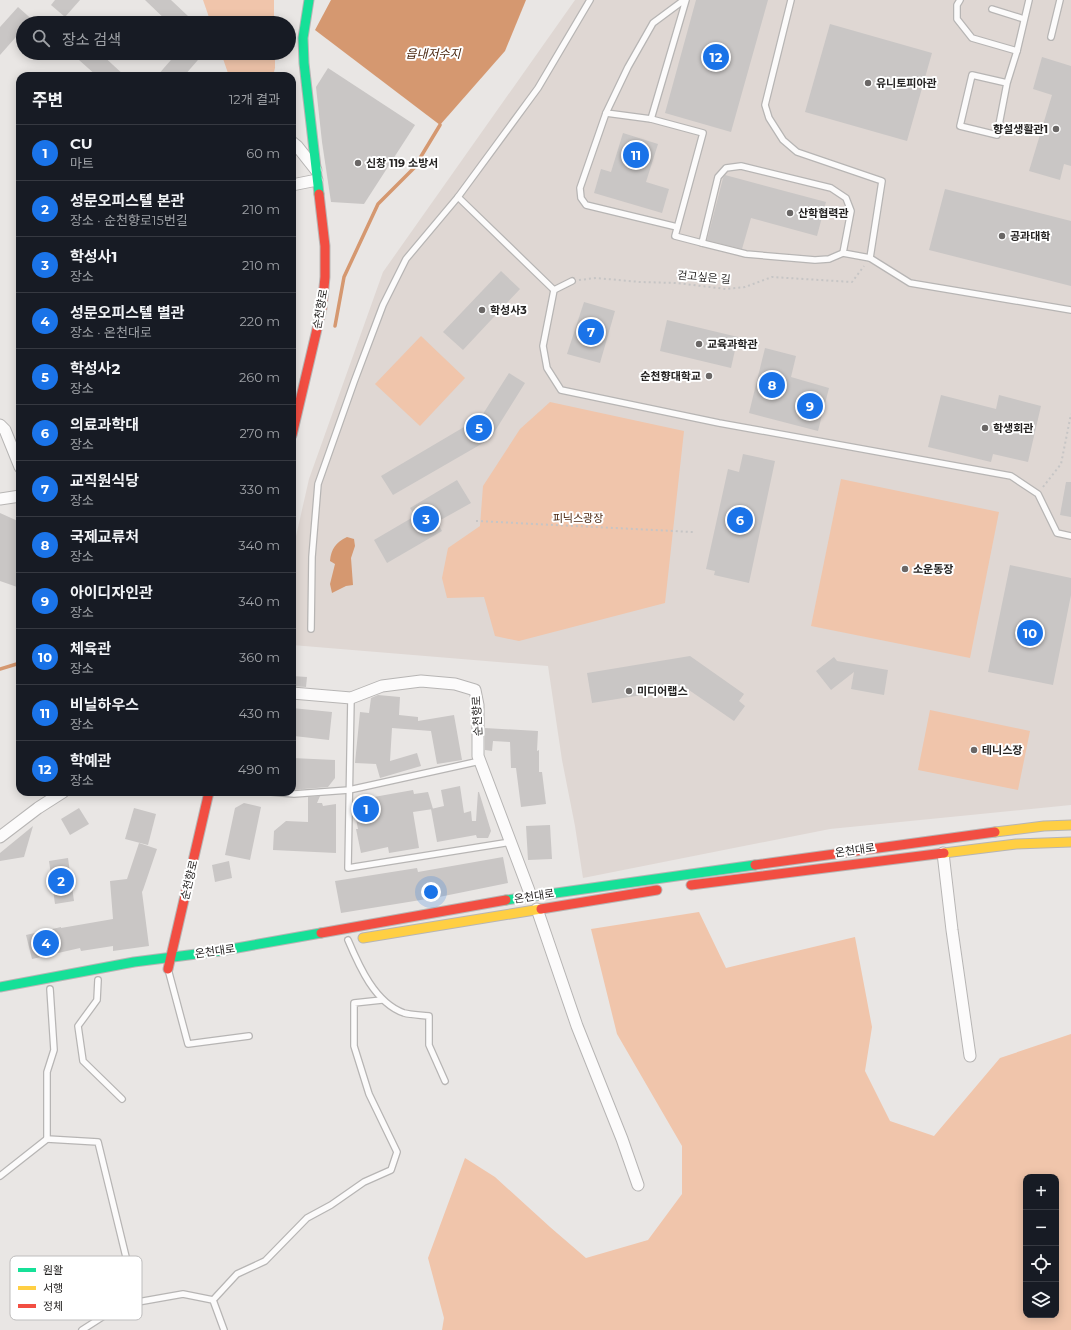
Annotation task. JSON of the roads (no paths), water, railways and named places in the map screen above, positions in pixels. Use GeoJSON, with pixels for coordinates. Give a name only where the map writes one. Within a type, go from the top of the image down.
{"type":"FeatureCollection","features":[{"type":"Feature","properties":{"kind":"main road","name":"순천향로"},"geometry":{"type":"LineString","coordinates":[[296,419],[322,308],[325,277],[325,246],[304,63],[303,38],[309,0]]}},
{"type":"Feature","properties":{"kind":"main road","name":"순천향로"},"geometry":{"type":"LineString","coordinates":[[168,969],[208,796]]}},
{"type":"Feature","properties":{"kind":"main road","name":"온천대로"},"geometry":{"type":"LineString","coordinates":[[0,988],[134,962],[220,951],[531,896],[943,838],[1044,826],[1071,825]]}},
{"type":"Feature","properties":{"kind":"main road","name":"온천대로"},"geometry":{"type":"LineString","coordinates":[[683,886],[1016,844],[1071,842]]}},
{"type":"Feature","properties":{"kind":"main road","name":"온천대로"},"geometry":{"type":"LineString","coordinates":[[344,941],[668,888]]}},
{"type":"Feature","properties":{"kind":"street"},"geometry":{"type":"LineString","coordinates":[[296,145],[317,175],[296,183]]}},
{"type":"Feature","properties":{"kind":"street"},"geometry":{"type":"LineString","coordinates":[[0,426],[5,430],[16,457]]}},
{"type":"Feature","properties":{"kind":"street"},"geometry":{"type":"LineString","coordinates":[[0,499],[16,497]]}},
{"type":"Feature","properties":{"kind":"street","name":"순천향로"},"geometry":{"type":"LineString","coordinates":[[296,693],[351,698],[382,686],[421,681],[456,684],[475,690],[478,705],[478,756],[531,896]]}},
{"type":"Feature","properties":{"kind":"street"},"geometry":{"type":"LineString","coordinates":[[0,837],[38,808],[57,796]]}},
{"type":"Feature","properties":{"kind":"street"},"geometry":{"type":"LineString","coordinates":[[943,854],[970,1056]]}},
{"type":"Feature","properties":{"kind":"street","name":"온천대로"},"geometry":{"type":"LineString","coordinates":[[537,909],[577,1026],[622,1139],[638,1185]]}},
{"type":"Feature","properties":{"kind":"lane"},"geometry":{"type":"LineString","coordinates":[[311,629],[312,557],[318,484],[383,305],[406,259],[458,197],[538,88],[590,0]]}},
{"type":"Feature","properties":{"kind":"lane"},"geometry":{"type":"LineString","coordinates":[[678,227],[586,206],[581,198],[580,188],[606,112],[628,67],[653,23],[685,0]]}},
{"type":"Feature","properties":{"kind":"lane"},"geometry":{"type":"LineString","coordinates":[[651,119],[685,0]]}},
{"type":"Feature","properties":{"kind":"lane"},"geometry":{"type":"LineString","coordinates":[[791,0],[765,105],[769,118],[783,140],[797,152],[882,181],[870,258]]}},
{"type":"Feature","properties":{"kind":"lane"},"geometry":{"type":"LineString","coordinates":[[960,0],[957,5],[956,19],[972,38],[1017,51]]}},
{"type":"Feature","properties":{"kind":"lane"},"geometry":{"type":"LineString","coordinates":[[1007,83],[972,75],[960,126],[997,135],[1007,83],[1017,51],[1029,0]]}},
{"type":"Feature","properties":{"kind":"lane"},"geometry":{"type":"LineString","coordinates":[[1051,37],[1060,0]]}},
{"type":"Feature","properties":{"kind":"lane"},"geometry":{"type":"LineString","coordinates":[[992,9],[1024,19]]}},
{"type":"Feature","properties":{"kind":"lane"},"geometry":{"type":"LineString","coordinates":[[606,112],[651,119],[703,133],[675,236],[746,254],[815,260],[829,259],[843,253],[870,258],[910,283],[1071,310]]}},
{"type":"Feature","properties":{"kind":"lane"},"geometry":{"type":"LineString","coordinates":[[702,243],[718,177],[726,168],[741,166],[831,188],[846,198],[851,211],[843,253]]}},
{"type":"Feature","properties":{"kind":"lane"},"geometry":{"type":"LineString","coordinates":[[458,197],[554,290]]}},
{"type":"Feature","properties":{"kind":"lane"},"geometry":{"type":"LineString","coordinates":[[554,290],[572,281]]}},
{"type":"Feature","properties":{"kind":"lane"},"geometry":{"type":"LineString","coordinates":[[554,290],[544,346],[547,368],[561,390],[719,423],[1011,476],[1038,494],[1057,533],[1071,536]]}},
{"type":"Feature","properties":{"kind":"lane"},"geometry":{"type":"LineString","coordinates":[[351,698],[348,868],[511,842]]}},
{"type":"Feature","properties":{"kind":"lane"},"geometry":{"type":"LineString","coordinates":[[296,794],[349,790],[480,762]]}},
{"type":"Feature","properties":{"kind":"lane","name":"온천대로"},"geometry":{"type":"LineString","coordinates":[[344,941],[361,970],[382,1000],[404,1013],[429,1016],[429,1045],[445,1081]]}},
{"type":"Feature","properties":{"kind":"lane"},"geometry":{"type":"LineString","coordinates":[[168,969],[188,1044],[250,1036]]}},
{"type":"Feature","properties":{"kind":"lane"},"geometry":{"type":"LineString","coordinates":[[98,980],[98,1000],[78,1026],[83,1061],[122,1099]]}},
{"type":"Feature","properties":{"kind":"lane"},"geometry":{"type":"LineString","coordinates":[[47,1139],[47,1072],[54,1050],[50,989]]}},
{"type":"Feature","properties":{"kind":"lane"},"geometry":{"type":"LineString","coordinates":[[213,1300],[237,1274],[265,1261],[307,1218],[331,1205],[364,1182],[391,1170],[396,1152],[369,1094],[354,1046],[354,1003],[382,1000]]}},
{"type":"Feature","properties":{"kind":"lane"},"geometry":{"type":"LineString","coordinates":[[0,1176],[47,1139],[98,1142],[126,1256]]}},
{"type":"Feature","properties":{"kind":"lane"},"geometry":{"type":"LineString","coordinates":[[142,1301],[183,1294],[213,1300]]}},
{"type":"Feature","properties":{"kind":"lane"},"geometry":{"type":"LineString","coordinates":[[213,1300],[224,1330]]}},
{"type":"Feature","properties":{"kind":"lane"},"geometry":{"type":"LineString","coordinates":[[82,1330],[98,1320]]}},
{"type":"Feature","properties":{"kind":"water","name":"읍내저수지"},"geometry":{"type":"Polygon","coordinates":[[[331,0],[526,0],[505,51],[440,125],[315,30],[331,0]]]}},
{"type":"Feature","properties":{"kind":"water"},"geometry":{"type":"Polygon","coordinates":[[[347,537],[354,539],[355,546],[351,558],[353,585],[346,586],[332,593],[330,584],[335,564],[330,561],[332,553],[335,546],[347,537]]]}},
{"type":"Feature","properties":{"kind":"waterway"},"geometry":{"type":"LineString","coordinates":[[335,326],[344,277],[378,204],[414,168],[440,125]]}},
{"type":"Feature","properties":{"kind":"waterway"},"geometry":{"type":"LineString","coordinates":[[0,669],[16,664]]}},
{"type":"Feature","properties":{"kind":"place","name":"학예관"},"geometry":{"type":"Point","coordinates":[716,57]}},
{"type":"Feature","properties":{"kind":"place","name":"유니토피아관"},"geometry":{"type":"Point","coordinates":[868,83]}},
{"type":"Feature","properties":{"kind":"place","name":"향설생활관1"},"geometry":{"type":"Point","coordinates":[1056,129]}},
{"type":"Feature","properties":{"kind":"place","name":"비닐하우스"},"geometry":{"type":"Point","coordinates":[636,155]}},
{"type":"Feature","properties":{"kind":"place","name":"신창 119 소방서"},"geometry":{"type":"Point","coordinates":[358,163]}},
{"type":"Feature","properties":{"kind":"place","name":"산학협력관"},"geometry":{"type":"Point","coordinates":[790,213]}},
{"type":"Feature","properties":{"kind":"place","name":"공과대학"},"geometry":{"type":"Point","coordinates":[1002,236]}},
{"type":"Feature","properties":{"kind":"place","name":"학성사3"},"geometry":{"type":"Point","coordinates":[482,310]}},
{"type":"Feature","properties":{"kind":"place","name":"교직원식당"},"geometry":{"type":"Point","coordinates":[591,332]}},
{"type":"Feature","properties":{"kind":"place","name":"교육과학관"},"geometry":{"type":"Point","coordinates":[699,344]}},
{"type":"Feature","properties":{"kind":"place","name":"순천향대학교"},"geometry":{"type":"Point","coordinates":[709,376]}},
{"type":"Feature","properties":{"kind":"place","name":"국제교류처"},"geometry":{"type":"Point","coordinates":[772,385]}},
{"type":"Feature","properties":{"kind":"place","name":"아이디자인관"},"geometry":{"type":"Point","coordinates":[810,406]}},
{"type":"Feature","properties":{"kind":"place","name":"학성사2"},"geometry":{"type":"Point","coordinates":[479,428]}},
{"type":"Feature","properties":{"kind":"place","name":"학생회관"},"geometry":{"type":"Point","coordinates":[985,428]}},
{"type":"Feature","properties":{"kind":"place","name":"학성사1"},"geometry":{"type":"Point","coordinates":[426,519]}},
{"type":"Feature","properties":{"kind":"place","name":"의료과학대"},"geometry":{"type":"Point","coordinates":[740,520]}},
{"type":"Feature","properties":{"kind":"place","name":"소운동장"},"geometry":{"type":"Point","coordinates":[905,569]}},
{"type":"Feature","properties":{"kind":"place","name":"체육관"},"geometry":{"type":"Point","coordinates":[1030,633]}},
{"type":"Feature","properties":{"kind":"place","name":"미디어랩스"},"geometry":{"type":"Point","coordinates":[629,691]}},
{"type":"Feature","properties":{"kind":"place","name":"테니스장"},"geometry":{"type":"Point","coordinates":[974,750]}},
{"type":"Feature","properties":{"kind":"place","name":"CU"},"geometry":{"type":"Point","coordinates":[366,809]}},
{"type":"Feature","properties":{"kind":"place","name":"성문오피스텔 본관"},"geometry":{"type":"Point","coordinates":[61,881]}},
{"type":"Feature","properties":{"kind":"place","name":"성문오피스텔 별관"},"geometry":{"type":"Point","coordinates":[46,943]}},
{"type":"Feature","properties":{"kind":"park label","name":"피닉스광장"},"geometry":{"type":"Point","coordinates":[578,518]}}]}
